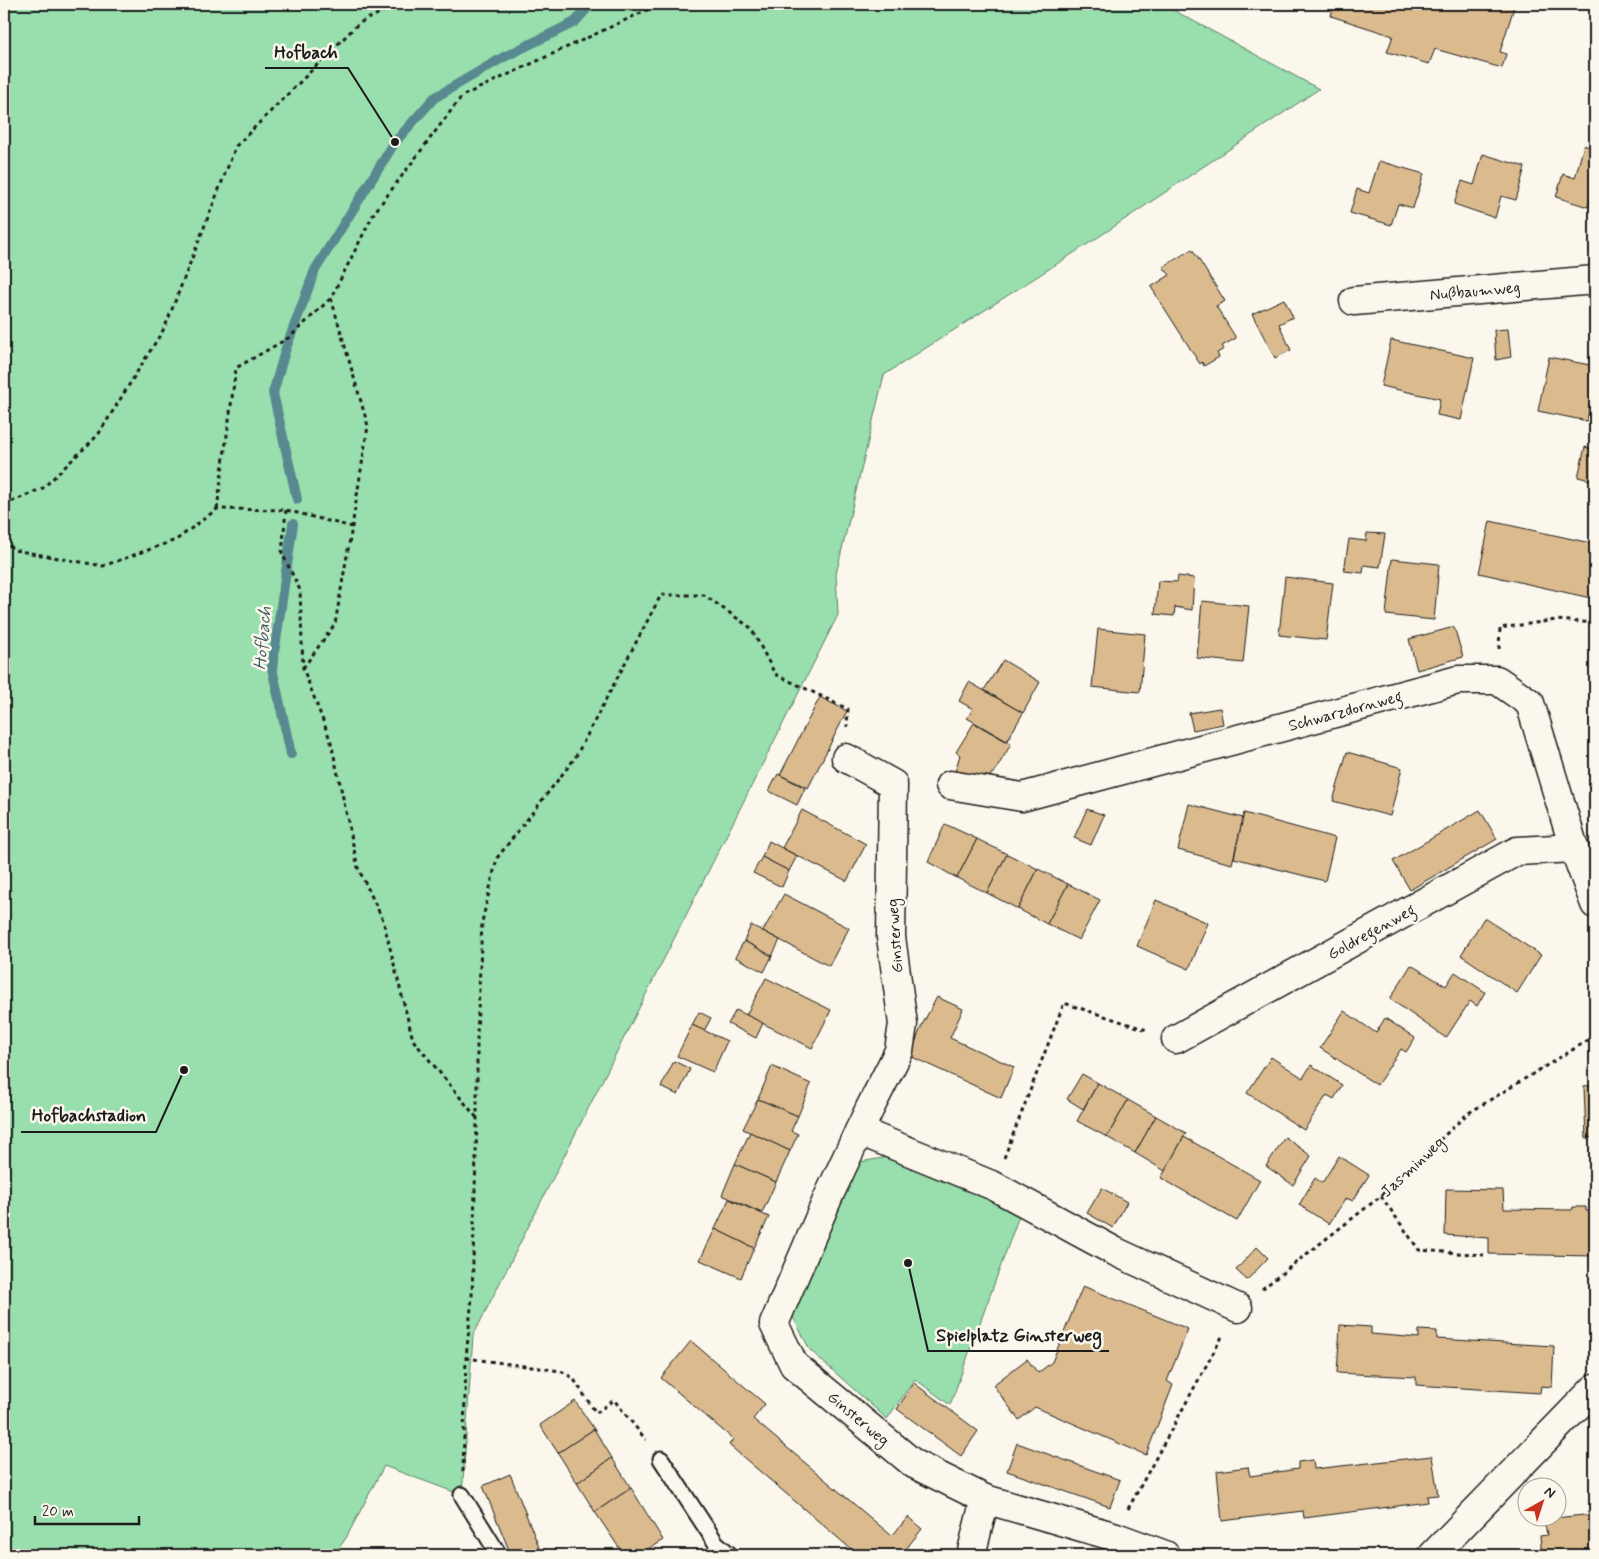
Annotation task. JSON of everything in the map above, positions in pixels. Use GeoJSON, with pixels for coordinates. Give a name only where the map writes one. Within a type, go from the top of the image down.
{"type":"FeatureCollection","features":[{"type":"Feature","properties":{"kind":"street","name":"Nußbaumweg"},"geometry":{"type":"LineString","coordinates":[[1354,301],[1595,280]]}},
{"type":"Feature","properties":{"kind":"street","name":"Schwarzdornweg"},"geometry":{"type":"LineString","coordinates":[[950,785],[1022,797],[1458,680],[1496,680]]}},
{"type":"Feature","properties":{"kind":"street"},"geometry":{"type":"LineString","coordinates":[[1496,680],[1530,703],[1574,848],[1595,904]]}},
{"type":"Feature","properties":{"kind":"street","name":"Ginsterweg"},"geometry":{"type":"LineString","coordinates":[[846,758],[893,784],[891,937],[903,1024],[900,1051],[815,1226],[774,1324],[794,1364],[914,1464],[984,1499],[1116,1537],[1165,1555]]}},
{"type":"Feature","properties":{"kind":"street","name":"Goldregenweg"},"geometry":{"type":"LineString","coordinates":[[1176,1039],[1517,851],[1574,848]]}},
{"type":"Feature","properties":{"kind":"street"},"geometry":{"type":"LineString","coordinates":[[859,1132],[994,1186],[1114,1251],[1238,1308]]}},
{"type":"Feature","properties":{"kind":"street"},"geometry":{"type":"LineString","coordinates":[[1433,1555],[1595,1388]]}},
{"type":"Feature","properties":{"kind":"street"},"geometry":{"type":"LineString","coordinates":[[971,1555],[984,1499]]}},
{"type":"Feature","properties":{"kind":"lane"},"geometry":{"type":"LineString","coordinates":[[661,1459],[716,1543],[730,1555]]}},
{"type":"Feature","properties":{"kind":"lane"},"geometry":{"type":"LineString","coordinates":[[462,1495],[499,1555]]}},
{"type":"Feature","properties":{"kind":"path"},"geometry":{"type":"LineString","coordinates":[[4,505],[44,488],[98,435],[165,327],[236,146],[359,23],[399,4]]}},
{"type":"Feature","properties":{"kind":"path"},"geometry":{"type":"LineString","coordinates":[[217,508],[236,368],[290,337],[332,298],[374,213],[462,96],[660,4]]}},
{"type":"Feature","properties":{"kind":"path"},"geometry":{"type":"LineString","coordinates":[[303,668],[334,624],[368,426],[332,298]]}},
{"type":"Feature","properties":{"kind":"path"},"geometry":{"type":"LineString","coordinates":[[4,539],[14,550],[103,566],[176,540],[217,508],[286,510],[352,527]]}},
{"type":"Feature","properties":{"kind":"path"},"geometry":{"type":"LineString","coordinates":[[286,510],[282,553],[300,590],[303,668],[331,742],[358,868],[383,920],[413,1040],[477,1119]]}},
{"type":"Feature","properties":{"kind":"path"},"geometry":{"type":"LineString","coordinates":[[462,1495],[466,1358],[472,1297],[477,1119],[477,1035],[482,922],[497,858],[575,758],[661,595],[704,595],[751,628],[775,674],[848,709],[846,758]]}},
{"type":"Feature","properties":{"kind":"path"},"geometry":{"type":"LineString","coordinates":[[1496,680],[1500,628],[1556,620],[1595,623]]}},
{"type":"Feature","properties":{"kind":"path"},"geometry":{"type":"LineString","coordinates":[[994,1186],[1064,1003],[1176,1039]]}},
{"type":"Feature","properties":{"kind":"path","name":"Jasminweg"},"geometry":{"type":"LineString","coordinates":[[1131,1501],[1238,1308],[1381,1196],[1467,1114],[1595,1036]]}},
{"type":"Feature","properties":{"kind":"path"},"geometry":{"type":"LineString","coordinates":[[1381,1196],[1419,1250],[1484,1255]]}},
{"type":"Feature","properties":{"kind":"path"},"geometry":{"type":"LineString","coordinates":[[466,1358],[561,1371],[574,1378],[596,1412],[614,1400],[661,1459]]}},
{"type":"Feature","properties":{"kind":"green space"},"geometry":{"type":"Polygon","coordinates":[[[4,4],[1162,4],[1319,89],[1094,240],[884,375],[836,574],[838,615],[473,1336],[462,1495],[384,1466],[346,1538],[334,1555],[4,1555],[4,4]]]}},
{"type":"Feature","properties":{"kind":"green space"},"geometry":{"type":"Polygon","coordinates":[[[900,1155],[1020,1213],[950,1405],[915,1379],[887,1419],[810,1350],[791,1313],[860,1162],[900,1155]]]}},
{"type":"Feature","properties":{"kind":"building"},"geometry":{"type":"Polygon","coordinates":[[[1334,4],[1515,4],[1500,52],[1506,54],[1502,68],[1435,49],[1429,64],[1387,52],[1393,36],[1331,16],[1334,4]]]}},
{"type":"Feature","properties":{"kind":"building"},"geometry":{"type":"Polygon","coordinates":[[[1584,145],[1595,149],[1595,186],[1588,207],[1556,197],[1563,174],[1575,178],[1584,145]]]}},
{"type":"Feature","properties":{"kind":"building"},"geometry":{"type":"Polygon","coordinates":[[[1483,154],[1525,167],[1516,200],[1501,196],[1495,218],[1454,204],[1462,181],[1474,185],[1483,154]]]}},
{"type":"Feature","properties":{"kind":"building"},"geometry":{"type":"Polygon","coordinates":[[[1379,161],[1424,174],[1413,208],[1398,204],[1391,225],[1350,213],[1357,189],[1369,193],[1379,161]]]}},
{"type":"Feature","properties":{"kind":"building"},"geometry":{"type":"Polygon","coordinates":[[[1192,249],[1225,301],[1216,306],[1236,338],[1222,346],[1224,349],[1217,353],[1219,357],[1204,366],[1202,362],[1200,364],[1151,287],[1170,275],[1163,267],[1192,249]]]}},
{"type":"Feature","properties":{"kind":"building"},"geometry":{"type":"Polygon","coordinates":[[[1284,299],[1293,317],[1279,324],[1291,350],[1275,358],[1252,314],[1284,299]]]}},
{"type":"Feature","properties":{"kind":"building"},"geometry":{"type":"Polygon","coordinates":[[[1508,329],[1511,357],[1496,360],[1494,330],[1508,329]]]}},
{"type":"Feature","properties":{"kind":"building"},"geometry":{"type":"Polygon","coordinates":[[[1391,340],[1474,358],[1461,420],[1437,415],[1440,399],[1381,386],[1391,340]]]}},
{"type":"Feature","properties":{"kind":"building"},"geometry":{"type":"Polygon","coordinates":[[[1549,357],[1595,366],[1595,377],[1587,421],[1538,411],[1549,357]]]}},
{"type":"Feature","properties":{"kind":"building"},"geometry":{"type":"Polygon","coordinates":[[[1595,377],[1595,411],[1589,410],[1595,377]]]}},
{"type":"Feature","properties":{"kind":"building"},"geometry":{"type":"Polygon","coordinates":[[[1585,447],[1595,450],[1595,481],[1578,477],[1585,447]]]}},
{"type":"Feature","properties":{"kind":"building"},"geometry":{"type":"Polygon","coordinates":[[[1490,521],[1595,544],[1595,599],[1479,573],[1490,521]]]}},
{"type":"Feature","properties":{"kind":"building"},"geometry":{"type":"Polygon","coordinates":[[[1367,533],[1385,534],[1380,567],[1364,565],[1363,573],[1344,571],[1349,539],[1366,541],[1367,533]]]}},
{"type":"Feature","properties":{"kind":"building"},"geometry":{"type":"Polygon","coordinates":[[[1392,559],[1439,564],[1434,620],[1386,615],[1392,559]]]}},
{"type":"Feature","properties":{"kind":"building"},"geometry":{"type":"Polygon","coordinates":[[[1178,576],[1194,578],[1192,610],[1175,607],[1174,616],[1155,614],[1158,581],[1177,582],[1178,576]]]}},
{"type":"Feature","properties":{"kind":"building"},"geometry":{"type":"Polygon","coordinates":[[[1285,577],[1333,583],[1326,640],[1279,635],[1285,577]]]}},
{"type":"Feature","properties":{"kind":"building"},"geometry":{"type":"Polygon","coordinates":[[[1202,601],[1249,606],[1243,663],[1197,658],[1202,601]]]}},
{"type":"Feature","properties":{"kind":"building"},"geometry":{"type":"Polygon","coordinates":[[[1454,627],[1463,657],[1417,670],[1409,639],[1454,627]]]}},
{"type":"Feature","properties":{"kind":"building"},"geometry":{"type":"Polygon","coordinates":[[[1098,629],[1145,634],[1140,692],[1092,687],[1098,629]]]}},
{"type":"Feature","properties":{"kind":"building"},"geometry":{"type":"Polygon","coordinates":[[[1003,660],[1040,682],[1023,713],[984,690],[1003,660]]]}},
{"type":"Feature","properties":{"kind":"building"},"geometry":{"type":"Polygon","coordinates":[[[969,682],[1023,713],[1007,741],[967,718],[973,709],[959,701],[969,682]]]}},
{"type":"Feature","properties":{"kind":"building"},"geometry":{"type":"Polygon","coordinates":[[[820,697],[847,711],[808,788],[780,775],[820,697]]]}},
{"type":"Feature","properties":{"kind":"building"},"geometry":{"type":"Polygon","coordinates":[[[1220,708],[1223,724],[1193,730],[1189,713],[1220,708]]]}},
{"type":"Feature","properties":{"kind":"building"},"geometry":{"type":"Polygon","coordinates":[[[974,723],[1011,744],[994,773],[992,773],[985,784],[953,778],[960,755],[956,752],[974,723]]]}},
{"type":"Feature","properties":{"kind":"building"},"geometry":{"type":"Polygon","coordinates":[[[1347,752],[1402,768],[1390,816],[1333,801],[1347,752]]]}},
{"type":"Feature","properties":{"kind":"building"},"geometry":{"type":"Polygon","coordinates":[[[1595,765],[1595,801],[1589,800],[1595,765]]]}},
{"type":"Feature","properties":{"kind":"building"},"geometry":{"type":"Polygon","coordinates":[[[778,774],[805,788],[797,805],[769,791],[778,774]]]}},
{"type":"Feature","properties":{"kind":"building"},"geometry":{"type":"Polygon","coordinates":[[[1189,804],[1243,818],[1232,864],[1178,850],[1189,804]]]}},
{"type":"Feature","properties":{"kind":"building"},"geometry":{"type":"Polygon","coordinates":[[[1087,809],[1104,815],[1091,845],[1074,838],[1087,809]]]}},
{"type":"Feature","properties":{"kind":"building"},"geometry":{"type":"Polygon","coordinates":[[[802,810],[866,844],[847,881],[782,848],[802,810]]]}},
{"type":"Feature","properties":{"kind":"building"},"geometry":{"type":"Polygon","coordinates":[[[1480,810],[1497,839],[1410,890],[1393,861],[1480,810]]]}},
{"type":"Feature","properties":{"kind":"building"},"geometry":{"type":"Polygon","coordinates":[[[1244,813],[1335,838],[1325,881],[1234,858],[1244,813]]]}},
{"type":"Feature","properties":{"kind":"building"},"geometry":{"type":"Polygon","coordinates":[[[945,824],[977,839],[957,878],[928,862],[945,824]]]}},
{"type":"Feature","properties":{"kind":"building"},"geometry":{"type":"Polygon","coordinates":[[[977,839],[1007,854],[987,893],[957,878],[977,839]]]}},
{"type":"Feature","properties":{"kind":"building"},"geometry":{"type":"Polygon","coordinates":[[[769,841],[797,856],[789,871],[762,857],[769,841]]]}},
{"type":"Feature","properties":{"kind":"building"},"geometry":{"type":"Polygon","coordinates":[[[1007,854],[1038,869],[1018,909],[987,893],[1007,854]]]}},
{"type":"Feature","properties":{"kind":"building"},"geometry":{"type":"Polygon","coordinates":[[[762,857],[789,871],[782,887],[753,873],[762,857]]]}},
{"type":"Feature","properties":{"kind":"building"},"geometry":{"type":"Polygon","coordinates":[[[1038,869],[1068,884],[1047,924],[1018,909],[1038,869]]]}},
{"type":"Feature","properties":{"kind":"building"},"geometry":{"type":"Polygon","coordinates":[[[1068,884],[1100,900],[1079,940],[1047,924],[1068,884]]]}},
{"type":"Feature","properties":{"kind":"building"},"geometry":{"type":"Polygon","coordinates":[[[784,894],[849,928],[829,966],[763,931],[784,894]]]}},
{"type":"Feature","properties":{"kind":"building"},"geometry":{"type":"Polygon","coordinates":[[[1156,900],[1208,923],[1189,969],[1137,946],[1156,900]]]}},
{"type":"Feature","properties":{"kind":"building"},"geometry":{"type":"Polygon","coordinates":[[[1484,918],[1541,955],[1517,993],[1461,955],[1484,918]]]}},
{"type":"Feature","properties":{"kind":"building"},"geometry":{"type":"Polygon","coordinates":[[[751,925],[780,940],[772,956],[744,941],[751,925]]]}},
{"type":"Feature","properties":{"kind":"building"},"geometry":{"type":"Polygon","coordinates":[[[744,941],[772,956],[764,972],[735,957],[744,941]]]}},
{"type":"Feature","properties":{"kind":"building"},"geometry":{"type":"Polygon","coordinates":[[[1411,965],[1446,986],[1455,972],[1485,992],[1477,1006],[1470,1001],[1446,1038],[1390,999],[1411,965]]]}},
{"type":"Feature","properties":{"kind":"building"},"geometry":{"type":"Polygon","coordinates":[[[766,978],[831,1010],[812,1048],[746,1015],[766,978]]]}},
{"type":"Feature","properties":{"kind":"building"},"geometry":{"type":"Polygon","coordinates":[[[937,997],[963,1009],[950,1038],[1014,1067],[1001,1098],[910,1056],[922,1025],[937,997]]]}},
{"type":"Feature","properties":{"kind":"building"},"geometry":{"type":"Polygon","coordinates":[[[736,1010],[763,1023],[756,1038],[728,1024],[736,1010]]]}},
{"type":"Feature","properties":{"kind":"building"},"geometry":{"type":"Polygon","coordinates":[[[1344,1011],[1376,1033],[1385,1018],[1415,1038],[1406,1052],[1401,1049],[1377,1085],[1320,1048],[1344,1011]]]}},
{"type":"Feature","properties":{"kind":"building"},"geometry":{"type":"Polygon","coordinates":[[[699,1012],[711,1018],[704,1031],[692,1025],[699,1012]]]}},
{"type":"Feature","properties":{"kind":"building"},"geometry":{"type":"Polygon","coordinates":[[[692,1025],[727,1041],[713,1072],[677,1056],[692,1025]]]}},
{"type":"Feature","properties":{"kind":"building"},"geometry":{"type":"Polygon","coordinates":[[[1271,1057],[1303,1078],[1311,1065],[1342,1085],[1334,1099],[1327,1095],[1304,1130],[1247,1093],[1271,1057]]]}},
{"type":"Feature","properties":{"kind":"building"},"geometry":{"type":"Polygon","coordinates":[[[674,1061],[690,1069],[678,1095],[661,1087],[674,1061]]]}},
{"type":"Feature","properties":{"kind":"building"},"geometry":{"type":"Polygon","coordinates":[[[772,1066],[811,1084],[798,1116],[758,1099],[772,1066]]]}},
{"type":"Feature","properties":{"kind":"building"},"geometry":{"type":"Polygon","coordinates":[[[1082,1074],[1098,1083],[1083,1109],[1067,1099],[1082,1074]]]}},
{"type":"Feature","properties":{"kind":"building"},"geometry":{"type":"Polygon","coordinates":[[[1098,1083],[1128,1100],[1107,1137],[1077,1121],[1098,1083]]]}},
{"type":"Feature","properties":{"kind":"building"},"geometry":{"type":"Polygon","coordinates":[[[1595,1085],[1595,1137],[1586,1138],[1584,1086],[1595,1085]]]}},
{"type":"Feature","properties":{"kind":"building"},"geometry":{"type":"Polygon","coordinates":[[[758,1099],[798,1116],[791,1131],[798,1134],[790,1151],[743,1129],[758,1099]]]}},
{"type":"Feature","properties":{"kind":"building"},"geometry":{"type":"Polygon","coordinates":[[[1128,1100],[1156,1116],[1135,1153],[1107,1137],[1128,1100]]]}},
{"type":"Feature","properties":{"kind":"building"},"geometry":{"type":"Polygon","coordinates":[[[1156,1116],[1186,1133],[1165,1171],[1135,1153],[1156,1116]]]}},
{"type":"Feature","properties":{"kind":"building"},"geometry":{"type":"Polygon","coordinates":[[[750,1132],[790,1151],[776,1182],[735,1164],[750,1132]]]}},
{"type":"Feature","properties":{"kind":"building"},"geometry":{"type":"Polygon","coordinates":[[[1184,1137],[1260,1180],[1237,1221],[1161,1178],[1184,1137]]]}},
{"type":"Feature","properties":{"kind":"building"},"geometry":{"type":"Polygon","coordinates":[[[1285,1137],[1311,1156],[1293,1185],[1266,1166],[1285,1137]]]}},
{"type":"Feature","properties":{"kind":"building"},"geometry":{"type":"Polygon","coordinates":[[[1339,1156],[1369,1175],[1353,1201],[1346,1198],[1329,1224],[1299,1205],[1315,1178],[1322,1183],[1339,1156]]]}},
{"type":"Feature","properties":{"kind":"building"},"geometry":{"type":"Polygon","coordinates":[[[735,1164],[776,1182],[762,1213],[722,1195],[735,1164]]]}},
{"type":"Feature","properties":{"kind":"building"},"geometry":{"type":"Polygon","coordinates":[[[1102,1188],[1127,1202],[1113,1228],[1087,1213],[1102,1188]]]}},
{"type":"Feature","properties":{"kind":"building"},"geometry":{"type":"Polygon","coordinates":[[[1446,1189],[1503,1190],[1504,1209],[1572,1210],[1573,1207],[1586,1207],[1586,1211],[1595,1211],[1595,1256],[1489,1254],[1489,1238],[1445,1235],[1446,1189]]]}},
{"type":"Feature","properties":{"kind":"building"},"geometry":{"type":"Polygon","coordinates":[[[729,1199],[769,1217],[754,1248],[715,1229],[729,1199]]]}},
{"type":"Feature","properties":{"kind":"building"},"geometry":{"type":"Polygon","coordinates":[[[715,1229],[754,1248],[741,1278],[700,1260],[715,1229]]]}},
{"type":"Feature","properties":{"kind":"building"},"geometry":{"type":"Polygon","coordinates":[[[1257,1247],[1268,1258],[1247,1280],[1236,1270],[1257,1247]]]}},
{"type":"Feature","properties":{"kind":"building"},"geometry":{"type":"Polygon","coordinates":[[[1083,1286],[1188,1329],[1167,1381],[1173,1385],[1146,1455],[1035,1407],[1019,1420],[993,1385],[1027,1359],[1038,1373],[1052,1362],[1083,1286]]]}},
{"type":"Feature","properties":{"kind":"building"},"geometry":{"type":"Polygon","coordinates":[[[1340,1325],[1371,1327],[1371,1334],[1419,1338],[1419,1330],[1437,1331],[1437,1339],[1554,1346],[1552,1387],[1541,1386],[1540,1393],[1416,1385],[1416,1377],[1337,1373],[1340,1325]]]}},
{"type":"Feature","properties":{"kind":"building"},"geometry":{"type":"Polygon","coordinates":[[[691,1341],[765,1404],[753,1419],[892,1536],[908,1517],[922,1529],[901,1555],[858,1555],[729,1445],[733,1439],[661,1378],[691,1341]]]}},
{"type":"Feature","properties":{"kind":"building"},"geometry":{"type":"Polygon","coordinates":[[[914,1383],[978,1431],[961,1456],[897,1409],[914,1383]]]}},
{"type":"Feature","properties":{"kind":"building"},"geometry":{"type":"Polygon","coordinates":[[[575,1401],[594,1429],[558,1453],[540,1425],[575,1401]]]}},
{"type":"Feature","properties":{"kind":"building"},"geometry":{"type":"Polygon","coordinates":[[[594,1429],[612,1458],[577,1483],[558,1453],[594,1429]]]}},
{"type":"Feature","properties":{"kind":"building"},"geometry":{"type":"Polygon","coordinates":[[[1017,1443],[1120,1480],[1110,1507],[1007,1471],[1017,1443]]]}},
{"type":"Feature","properties":{"kind":"building"},"geometry":{"type":"Polygon","coordinates":[[[1432,1456],[1438,1495],[1427,1496],[1428,1502],[1304,1518],[1303,1511],[1222,1521],[1217,1471],[1248,1467],[1250,1476],[1298,1469],[1298,1462],[1313,1460],[1314,1469],[1432,1456]]]}},
{"type":"Feature","properties":{"kind":"building"},"geometry":{"type":"Polygon","coordinates":[[[612,1458],[631,1488],[595,1512],[577,1483],[612,1458]]]}},
{"type":"Feature","properties":{"kind":"building"},"geometry":{"type":"Polygon","coordinates":[[[510,1474],[542,1555],[511,1555],[483,1486],[510,1474]]]}},
{"type":"Feature","properties":{"kind":"building"},"geometry":{"type":"Polygon","coordinates":[[[631,1488],[663,1540],[638,1555],[624,1555],[595,1512],[631,1488]]]}},
{"type":"Feature","properties":{"kind":"building"},"geometry":{"type":"Polygon","coordinates":[[[1595,1514],[1595,1555],[1542,1555],[1540,1536],[1547,1535],[1545,1526],[1566,1526],[1566,1517],[1595,1514]]]}},
{"type":"Feature","properties":{"kind":"waterway","name":"Hofbach"},"geometry":{"type":"LineString","coordinates":[[297,499],[273,393],[285,351],[315,270],[395,142],[434,98],[504,57],[575,22],[591,4]]}},
{"type":"Feature","properties":{"kind":"waterway","name":"Hofbach"},"geometry":{"type":"LineString","coordinates":[[291,754],[272,668],[293,524]]}},
{"type":"Feature","properties":{"kind":"place","name":"Hofbach"},"geometry":{"type":"Point","coordinates":[395,142]}},
{"type":"Feature","properties":{"kind":"place","name":"Hofbachstadion"},"geometry":{"type":"Point","coordinates":[184,1070]}},
{"type":"Feature","properties":{"kind":"place","name":"Spielplatz Ginsterweg"},"geometry":{"type":"Point","coordinates":[908,1263]}}]}
